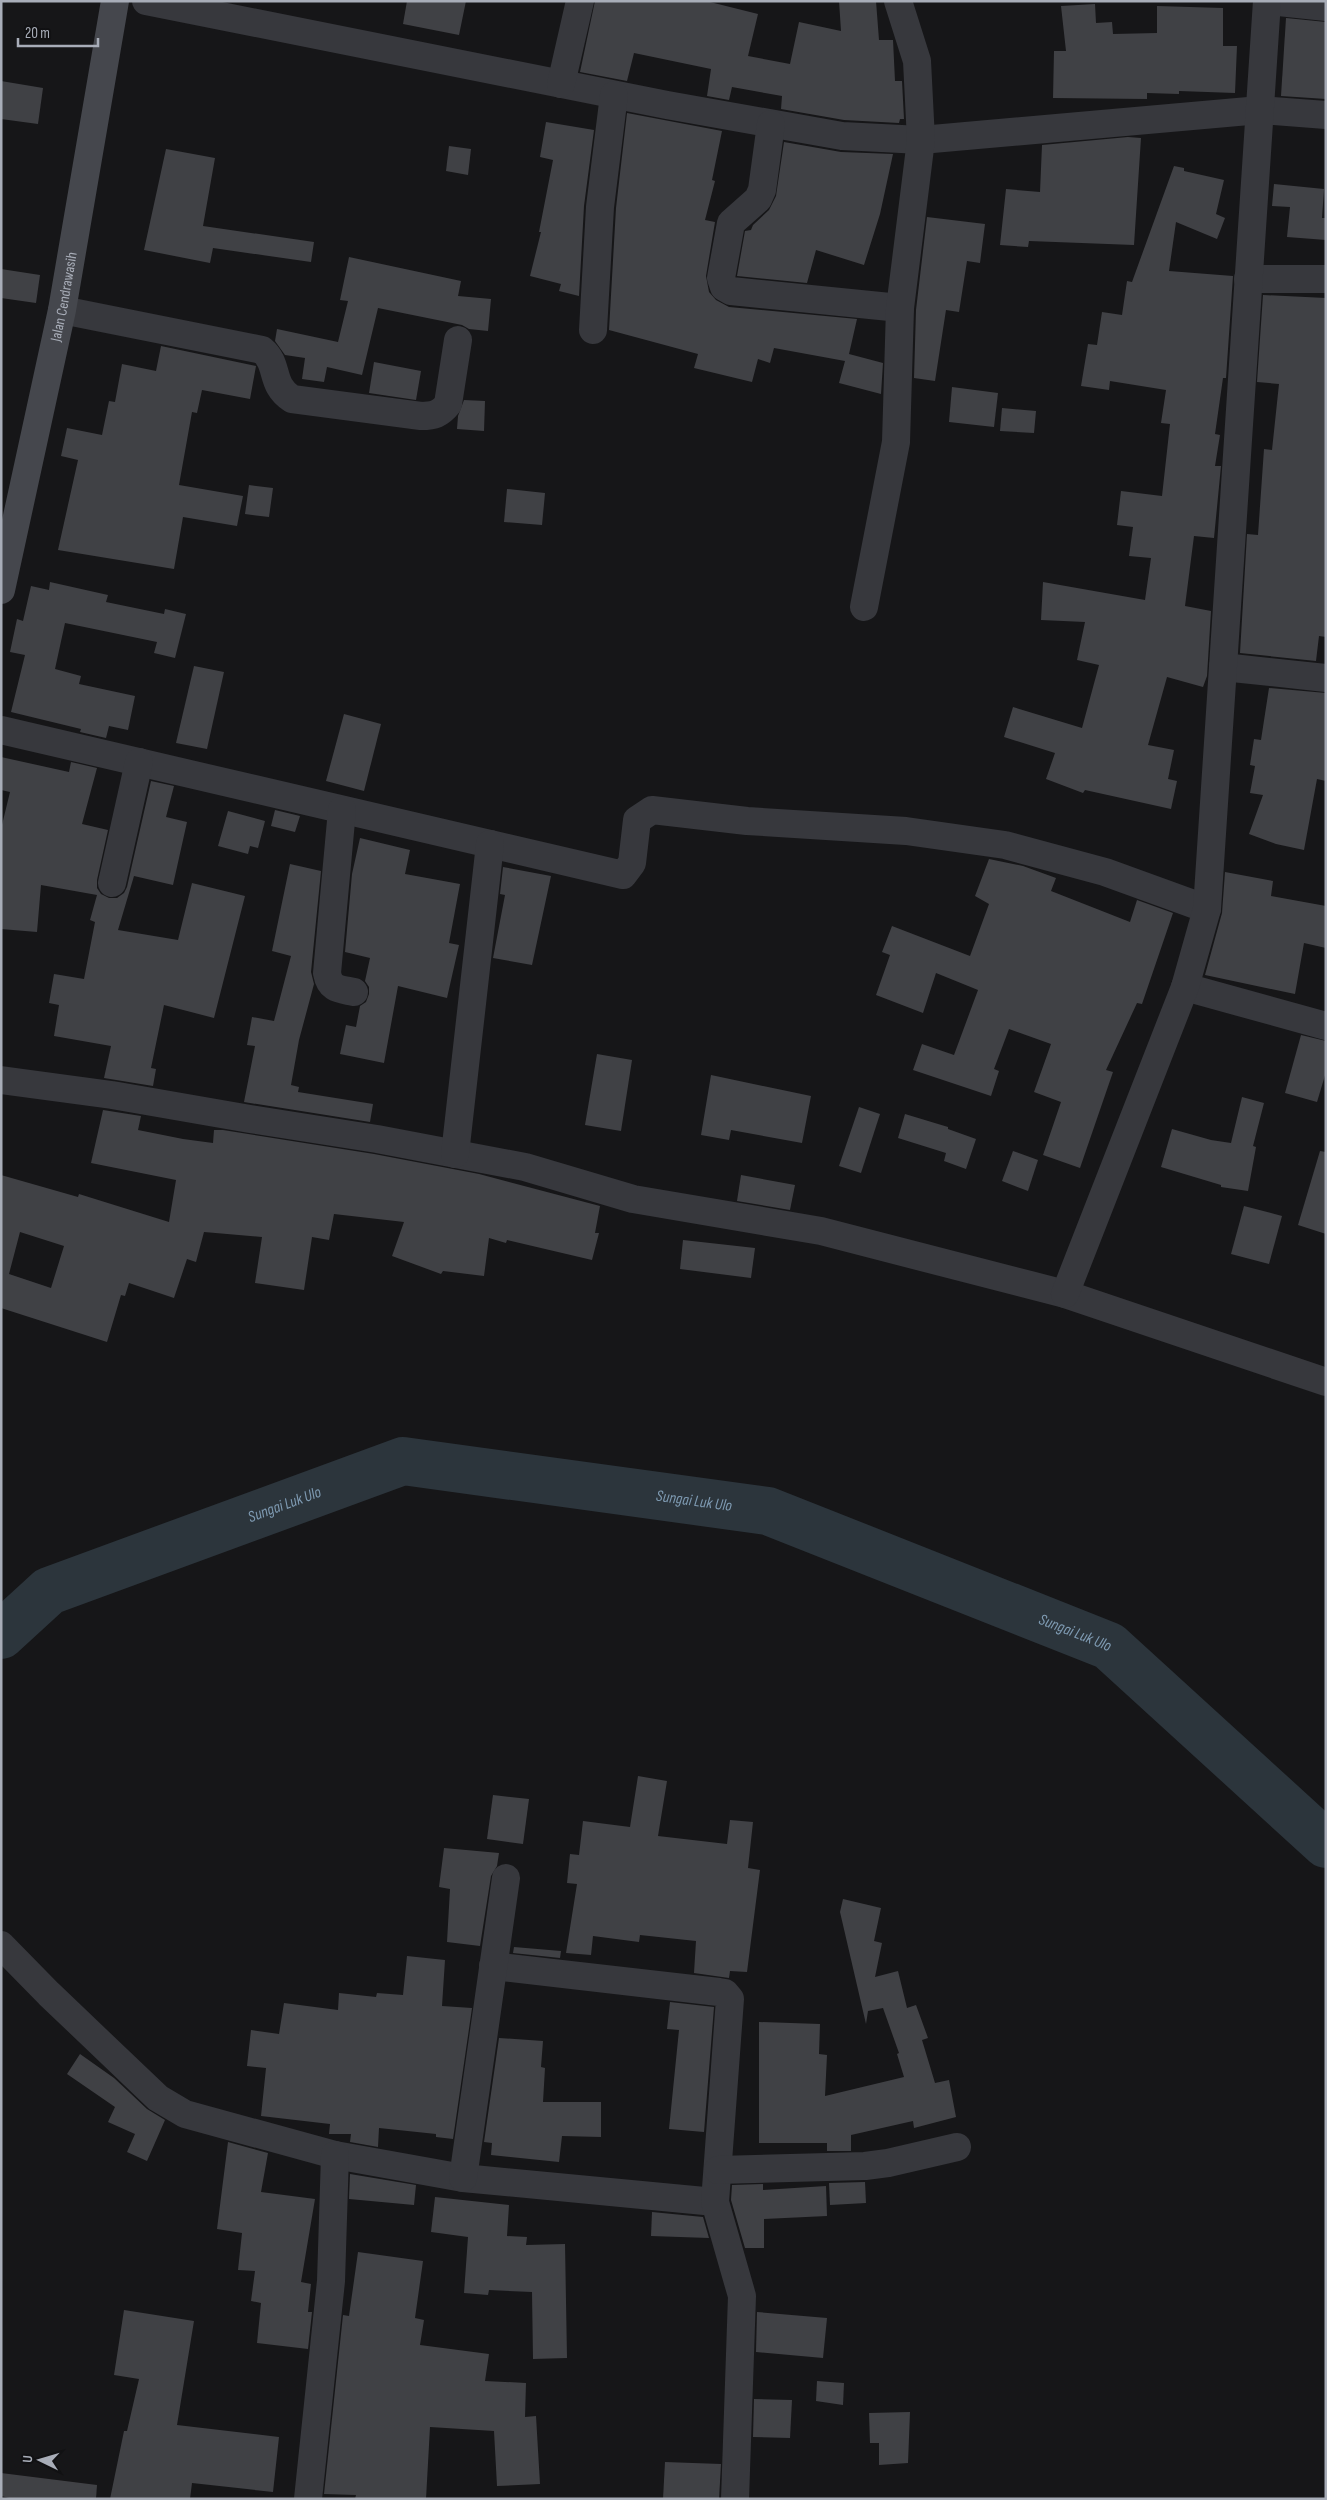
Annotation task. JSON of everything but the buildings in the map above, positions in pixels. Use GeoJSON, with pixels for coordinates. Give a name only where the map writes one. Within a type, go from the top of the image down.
{"type":"FeatureCollection","features":[{"type":"Feature","properties":{"kind":"main road","name":"Jalan Cendrawasih"},"geometry":{"type":"LineString","coordinates":[[1,590],[5,553],[62,310],[115,1]]}},
{"type":"Feature","properties":{"kind":"street"},"geometry":{"type":"LineString","coordinates":[[146,1],[614,95],[842,136],[921,140],[1260,110],[1326,116]]}},
{"type":"Feature","properties":{"kind":"street"},"geometry":{"type":"LineString","coordinates":[[561,84],[580,1]]}},
{"type":"Feature","properties":{"kind":"street"},"geometry":{"type":"LineString","coordinates":[[864,607],[896,442],[900,308],[921,140],[917,61],[898,1]]}},
{"type":"Feature","properties":{"kind":"street"},"geometry":{"type":"LineString","coordinates":[[1065,1294],[1185,987],[1207,909],[1268,1],[1326,7]]}},
{"type":"Feature","properties":{"kind":"street"},"geometry":{"type":"LineString","coordinates":[[592,330],[600,207],[614,95]]}},
{"type":"Feature","properties":{"kind":"street"},"geometry":{"type":"LineString","coordinates":[[771,124],[762,190],[758,199],[731,223],[721,278],[724,287],[731,291],[900,308]]}},
{"type":"Feature","properties":{"kind":"street"},"geometry":{"type":"LineString","coordinates":[[1248,279],[1326,279]]}},
{"type":"Feature","properties":{"kind":"street"},"geometry":{"type":"LineString","coordinates":[[62,310],[262,350],[269,356],[282,392],[292,399],[421,416],[432,416],[441,412],[448,404],[458,340]]}},
{"type":"Feature","properties":{"kind":"street"},"geometry":{"type":"LineString","coordinates":[[1223,667],[1326,678]]}},
{"type":"Feature","properties":{"kind":"street"},"geometry":{"type":"LineString","coordinates":[[1,730],[623,875],[632,863],[637,820],[652,810],[747,821],[906,831],[1005,845],[1105,872],[1207,909]]}},
{"type":"Feature","properties":{"kind":"street"},"geometry":{"type":"LineString","coordinates":[[112,883],[139,762]]}},
{"type":"Feature","properties":{"kind":"street"},"geometry":{"type":"LineString","coordinates":[[342,810],[327,973],[328,981],[334,988],[354,992]]}},
{"type":"Feature","properties":{"kind":"street"},"geometry":{"type":"LineString","coordinates":[[455,1154],[490,844]]}},
{"type":"Feature","properties":{"kind":"street"},"geometry":{"type":"LineString","coordinates":[[1185,987],[1326,1026]]}},
{"type":"Feature","properties":{"kind":"street"},"geometry":{"type":"LineString","coordinates":[[1,1080],[112,1095],[250,1120],[377,1138],[525,1167],[633,1199],[821,1231],[1065,1294],[1326,1382]]}},
{"type":"Feature","properties":{"kind":"street"},"geometry":{"type":"LineString","coordinates":[[463,2178],[506,1878]]}},
{"type":"Feature","properties":{"kind":"street"},"geometry":{"type":"LineString","coordinates":[[1,1945],[158,2098],[185,2114],[335,2155],[463,2178],[715,2202]]}},
{"type":"Feature","properties":{"kind":"street"},"geometry":{"type":"LineString","coordinates":[[493,1966],[725,1993],[730,1998],[715,2202],[742,2296],[735,2499]]}},
{"type":"Feature","properties":{"kind":"street"},"geometry":{"type":"LineString","coordinates":[[718,2170],[888,2164],[958,2147]]}},
{"type":"Feature","properties":{"kind":"street"},"geometry":{"type":"LineString","coordinates":[[308,2499],[331,2281],[335,2155]]}},
{"type":"Feature","properties":{"kind":"waterway","name":"Sungai Luk Ulo"},"geometry":{"type":"LineString","coordinates":[[1,1635],[49,1591],[403,1461],[768,1511],[1109,1646],[1326,1844]]}}]}
